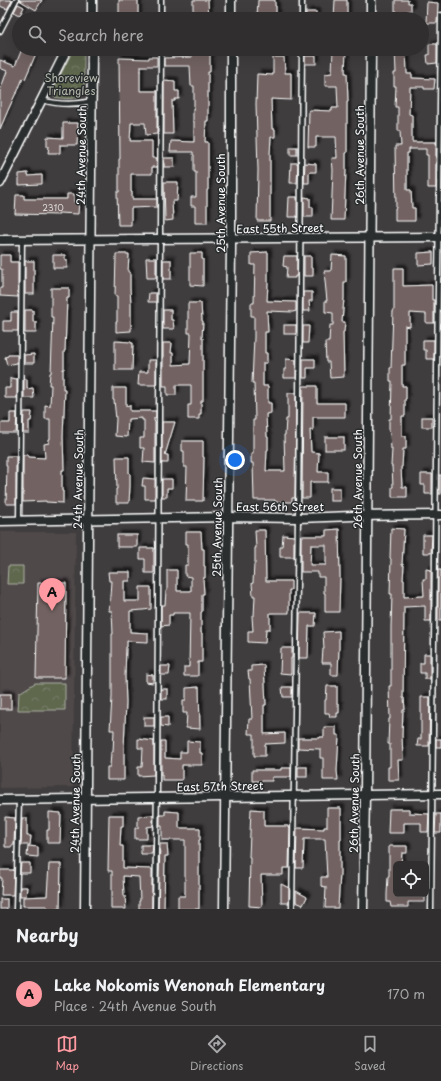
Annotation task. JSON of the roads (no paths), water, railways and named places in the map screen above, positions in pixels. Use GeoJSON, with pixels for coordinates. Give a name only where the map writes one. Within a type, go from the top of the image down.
{"type":"FeatureCollection","features":[{"type":"Feature","properties":{"kind":"street"},"geometry":{"type":"LineString","coordinates":[[92,0],[92,12]]}},
{"type":"Feature","properties":{"kind":"street"},"geometry":{"type":"LineString","coordinates":[[231,12],[232,0]]}},
{"type":"Feature","properties":{"kind":"street"},"geometry":{"type":"LineString","coordinates":[[371,0],[371,12]]}},
{"type":"Feature","properties":{"kind":"street"},"geometry":{"type":"LineString","coordinates":[[0,183],[64,56]]}},
{"type":"Feature","properties":{"kind":"street","name":"24th Avenue South"},"geometry":{"type":"LineString","coordinates":[[85,909],[93,101],[92,56]]}},
{"type":"Feature","properties":{"kind":"street","name":"25th Avenue South"},"geometry":{"type":"LineString","coordinates":[[224,909],[231,239],[231,56]]}},
{"type":"Feature","properties":{"kind":"street","name":"26th Avenue South"},"geometry":{"type":"LineString","coordinates":[[363,909],[368,516],[371,56]]}},
{"type":"Feature","properties":{"kind":"street","name":"East 55th Street"},"geometry":{"type":"LineString","coordinates":[[0,240],[440,237]]}},
{"type":"Feature","properties":{"kind":"street","name":"East 56th Street"},"geometry":{"type":"LineString","coordinates":[[0,521],[438,515]]}},
{"type":"Feature","properties":{"kind":"street","name":"East 57th Street"},"geometry":{"type":"LineString","coordinates":[[0,800],[441,794]]}},
{"type":"Feature","properties":{"kind":"lane"},"geometry":{"type":"LineString","coordinates":[[0,31],[16,0]]}},
{"type":"Feature","properties":{"kind":"lane"},"geometry":{"type":"LineString","coordinates":[[161,12],[162,0]]}},
{"type":"Feature","properties":{"kind":"lane"},"geometry":{"type":"LineString","coordinates":[[302,0],[302,12]]}},
{"type":"Feature","properties":{"kind":"lane"},"geometry":{"type":"LineString","coordinates":[[431,909],[438,515],[441,15]]}},
{"type":"Feature","properties":{"kind":"lane"},"geometry":{"type":"LineString","coordinates":[[155,909],[161,239],[161,56]]}},
{"type":"Feature","properties":{"kind":"lane"},"geometry":{"type":"LineString","coordinates":[[292,909],[298,518],[302,56]]}},
{"type":"Feature","properties":{"kind":"lane"},"geometry":{"type":"LineString","coordinates":[[42,100],[67,104],[93,101]]}},
{"type":"Feature","properties":{"kind":"lane"},"geometry":{"type":"LineString","coordinates":[[20,521],[22,240]]}},
{"type":"Feature","properties":{"kind":"lane"},"geometry":{"type":"LineString","coordinates":[[16,909],[19,799]]}},
{"type":"Feature","properties":{"kind":"place","name":"Lake Nokomis Wenonah Elementary"},"geometry":{"type":"Point","coordinates":[52,611]}},
{"type":"Feature","properties":{"kind":"park label","name":"Shoreview Triangles"},"geometry":{"type":"Point","coordinates":[71,83]}}]}
